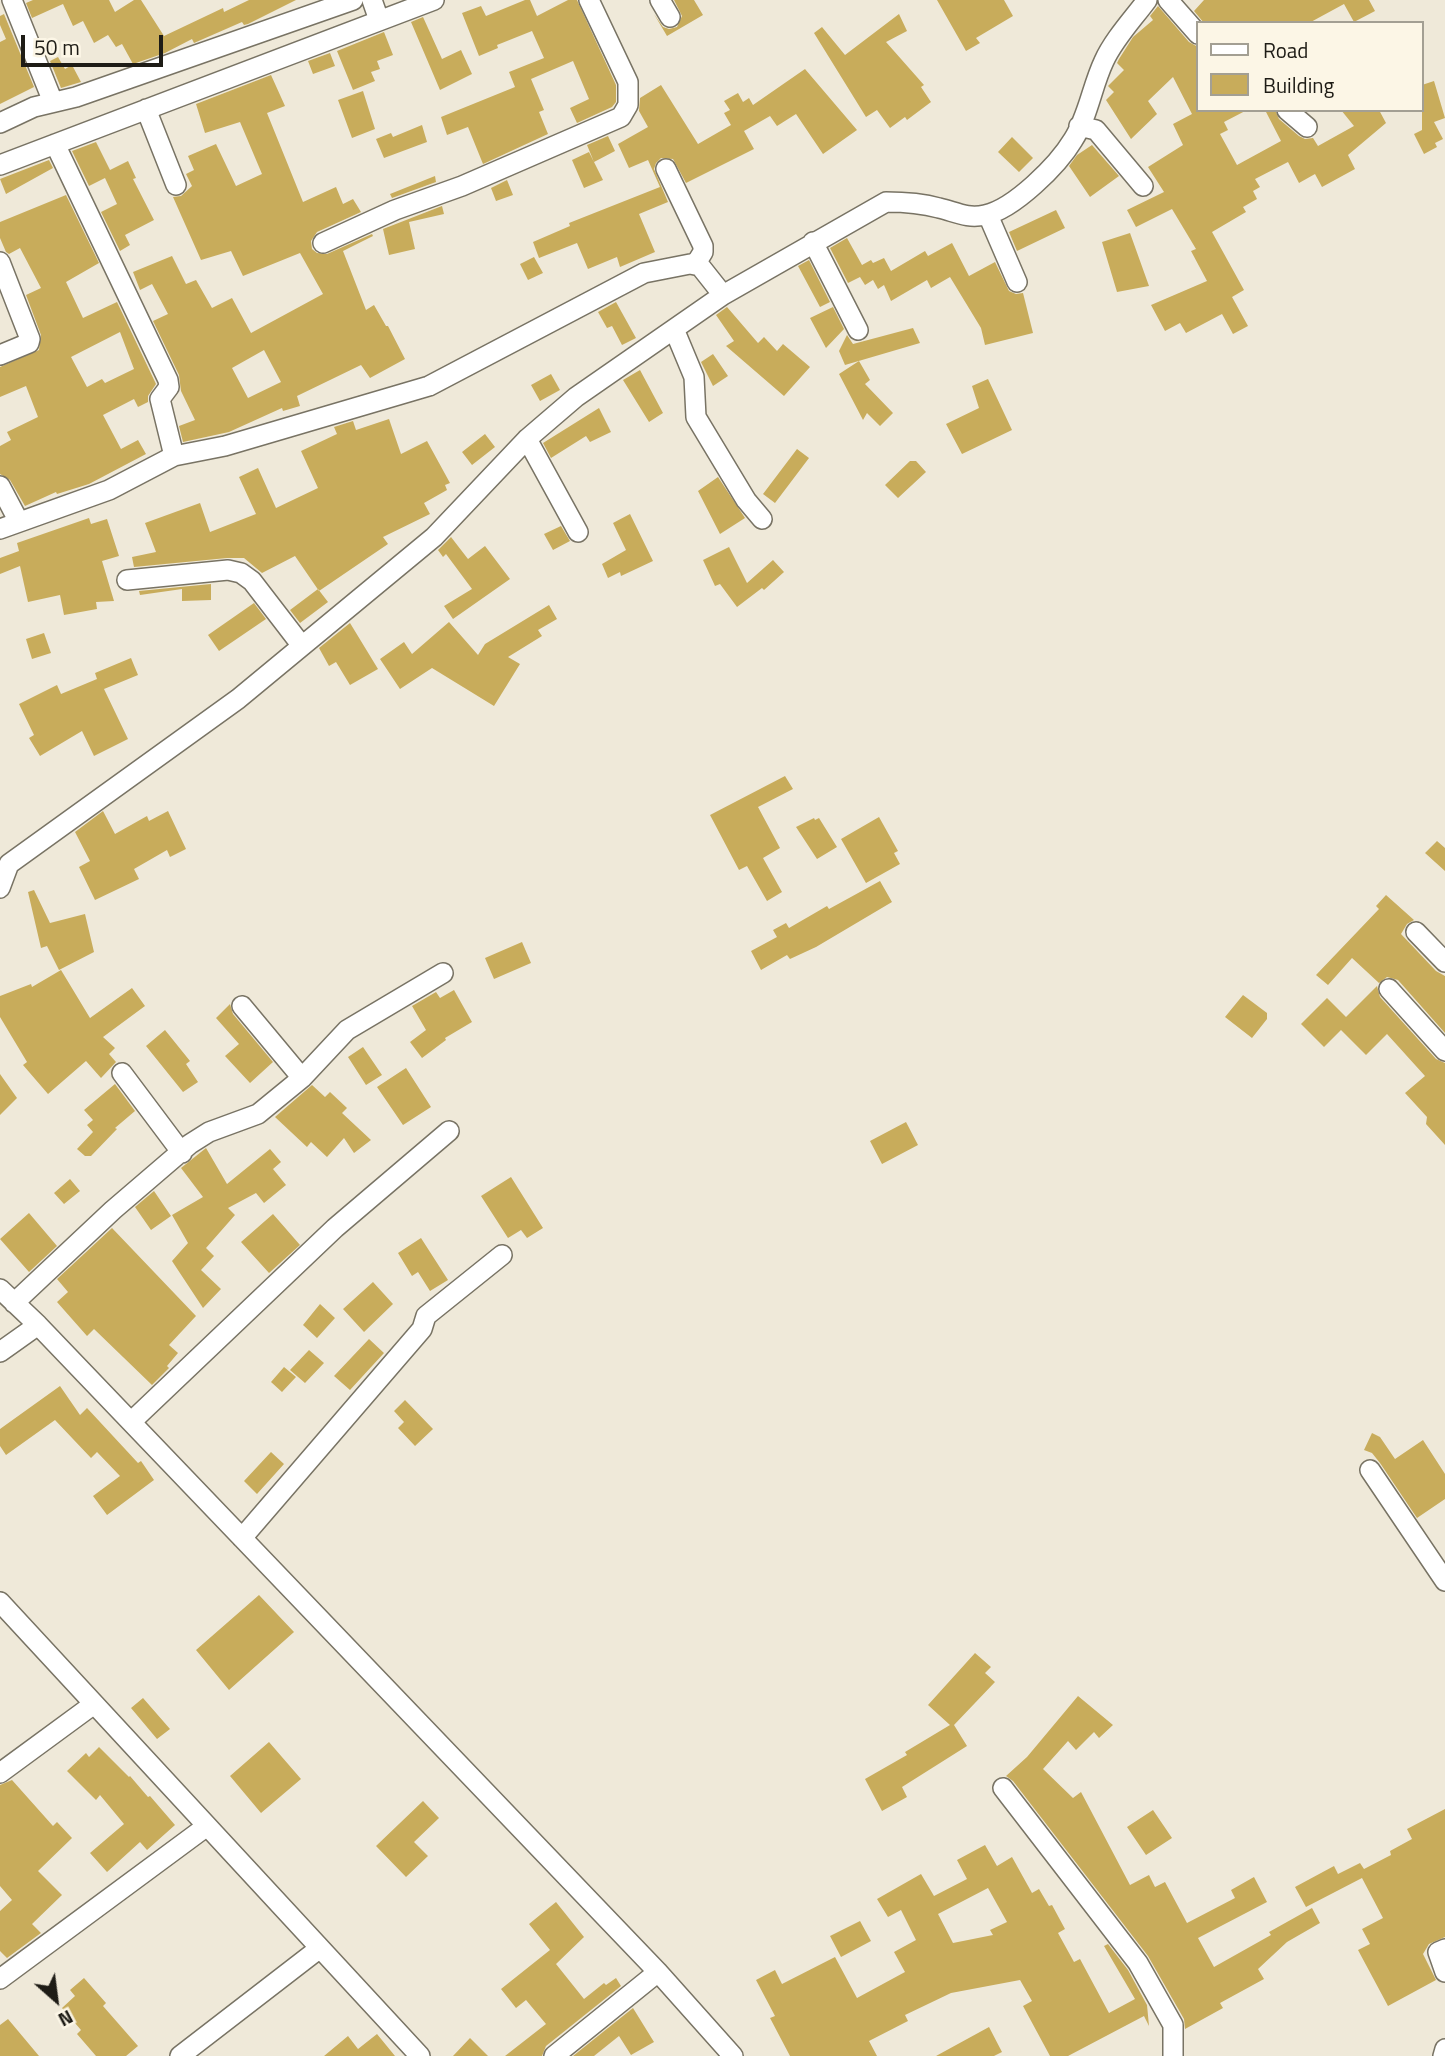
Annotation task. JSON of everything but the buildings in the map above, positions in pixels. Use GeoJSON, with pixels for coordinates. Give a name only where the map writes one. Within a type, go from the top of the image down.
{"type":"FeatureCollection","features":[{"type":"Feature","properties":{"kind":"street"},"geometry":{"type":"LineString","coordinates":[[12,0],[53,102]]}},
{"type":"Feature","properties":{"kind":"street"},"geometry":{"type":"LineString","coordinates":[[0,123],[34,107],[76,97],[353,0]]}},
{"type":"Feature","properties":{"kind":"street"},"geometry":{"type":"LineString","coordinates":[[372,0],[379,20]]}},
{"type":"Feature","properties":{"kind":"street"},"geometry":{"type":"LineString","coordinates":[[0,165],[434,0]]}},
{"type":"Feature","properties":{"kind":"street"},"geometry":{"type":"LineString","coordinates":[[323,243],[395,210],[462,186],[621,117],[628,105],[628,82],[589,0]]}},
{"type":"Feature","properties":{"kind":"street"},"geometry":{"type":"LineString","coordinates":[[0,888],[9,864],[238,699],[434,537],[527,439],[576,397],[723,295],[886,202],[910,202],[966,217],[988,215],[1031,187],[1074,140],[1105,59],[1147,0]]}},
{"type":"Feature","properties":{"kind":"street"},"geometry":{"type":"LineString","coordinates":[[1168,0],[1196,32]]}},
{"type":"Feature","properties":{"kind":"street"},"geometry":{"type":"LineString","coordinates":[[146,109],[176,184]]}},
{"type":"Feature","properties":{"kind":"street"},"geometry":{"type":"LineString","coordinates":[[1289,112],[1307,127]]}},
{"type":"Feature","properties":{"kind":"street"},"geometry":{"type":"LineString","coordinates":[[1079,126],[1096,130],[1143,186]]}},
{"type":"Feature","properties":{"kind":"street"},"geometry":{"type":"LineString","coordinates":[[55,144],[168,380],[169,387],[160,399],[174,456]]}},
{"type":"Feature","properties":{"kind":"street"},"geometry":{"type":"LineString","coordinates":[[666,169],[703,246],[703,252],[695,265]]}},
{"type":"Feature","properties":{"kind":"street"},"geometry":{"type":"LineString","coordinates":[[988,215],[1017,282]]}},
{"type":"Feature","properties":{"kind":"street"},"geometry":{"type":"LineString","coordinates":[[813,242],[858,330]]}},
{"type":"Feature","properties":{"kind":"street"},"geometry":{"type":"LineString","coordinates":[[0,262],[30,339],[24,346],[0,355]]}},
{"type":"Feature","properties":{"kind":"street"},"geometry":{"type":"LineString","coordinates":[[0,529],[109,490],[174,456],[225,446],[429,386],[644,273],[700,266],[723,295]]}},
{"type":"Feature","properties":{"kind":"street"},"geometry":{"type":"LineString","coordinates":[[674,329],[694,377],[696,417],[746,500],[762,519]]}},
{"type":"Feature","properties":{"kind":"street"},"geometry":{"type":"LineString","coordinates":[[527,439],[578,532]]}},
{"type":"Feature","properties":{"kind":"street"},"geometry":{"type":"LineString","coordinates":[[0,486],[19,522]]}},
{"type":"Feature","properties":{"kind":"street"},"geometry":{"type":"LineString","coordinates":[[127,580],[228,570],[241,573],[252,581],[302,646]]}},
{"type":"Feature","properties":{"kind":"street"},"geometry":{"type":"LineString","coordinates":[[1416,932],[1445,962]]}},
{"type":"Feature","properties":{"kind":"street"},"geometry":{"type":"LineString","coordinates":[[14,1303],[113,1210],[190,1144],[209,1132],[258,1114],[303,1078],[347,1030],[443,973]]}},
{"type":"Feature","properties":{"kind":"street"},"geometry":{"type":"LineString","coordinates":[[1389,989],[1445,1051]]}},
{"type":"Feature","properties":{"kind":"street"},"geometry":{"type":"LineString","coordinates":[[242,1006],[303,1078]]}},
{"type":"Feature","properties":{"kind":"street"},"geometry":{"type":"LineString","coordinates":[[122,1073],[181,1153]]}},
{"type":"Feature","properties":{"kind":"street"},"geometry":{"type":"LineString","coordinates":[[131,1422],[335,1228],[449,1131]]}},
{"type":"Feature","properties":{"kind":"street"},"geometry":{"type":"LineString","coordinates":[[242,1538],[422,1329],[426,1315],[502,1255]]}},
{"type":"Feature","properties":{"kind":"street"},"geometry":{"type":"LineString","coordinates":[[0,1289],[38,1325],[658,1972],[733,2056]]}},
{"type":"Feature","properties":{"kind":"street"},"geometry":{"type":"LineString","coordinates":[[0,1352],[38,1325]]}},
{"type":"Feature","properties":{"kind":"street"},"geometry":{"type":"LineString","coordinates":[[1370,1470],[1445,1581]]}},
{"type":"Feature","properties":{"kind":"street"},"geometry":{"type":"LineString","coordinates":[[0,1602],[420,2056]]}},
{"type":"Feature","properties":{"kind":"street"},"geometry":{"type":"LineString","coordinates":[[0,1773],[94,1704]]}},
{"type":"Feature","properties":{"kind":"street"},"geometry":{"type":"LineString","coordinates":[[1003,1788],[1138,1963],[1173,2025],[1173,2056]]}},
{"type":"Feature","properties":{"kind":"street"},"geometry":{"type":"LineString","coordinates":[[0,1979],[207,1826]]}},
{"type":"Feature","properties":{"kind":"street"},"geometry":{"type":"LineString","coordinates":[[180,2056],[320,1948]]}},
{"type":"Feature","properties":{"kind":"street"},"geometry":{"type":"LineString","coordinates":[[1445,1949],[1438,1952],[1445,1972]]}},
{"type":"Feature","properties":{"kind":"street"},"geometry":{"type":"LineString","coordinates":[[554,2056],[658,1972]]}},
{"type":"Feature","properties":{"kind":"street"},"geometry":{"type":"LineString","coordinates":[[1443,2056],[1445,2049]]}}]}
